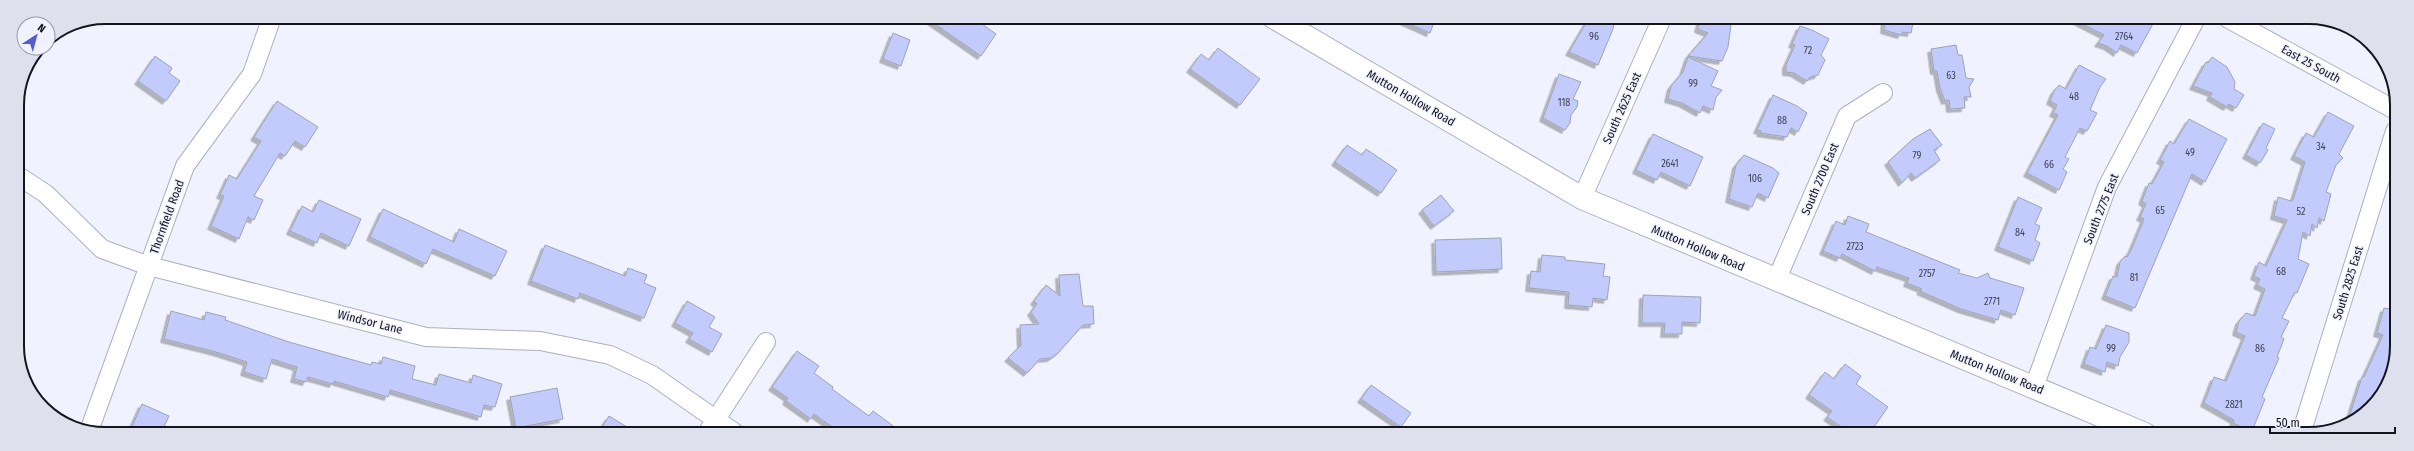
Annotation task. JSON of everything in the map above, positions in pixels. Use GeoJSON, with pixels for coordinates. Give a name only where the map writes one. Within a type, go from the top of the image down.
{"type":"FeatureCollection","features":[{"type":"Feature","properties":{"kind":"street","name":"Thornfield Road"},"geometry":{"type":"LineString","coordinates":[[91,425],[185,166],[252,74],[270,24]]}},
{"type":"Feature","properties":{"kind":"street","name":"Mutton Hollow Road"},"geometry":{"type":"LineString","coordinates":[[1285,24],[1582,198],[1776,281],[2128,427]]}},
{"type":"Feature","properties":{"kind":"street","name":"South 2625 East"},"geometry":{"type":"LineString","coordinates":[[1582,198],[1659,24]]}},
{"type":"Feature","properties":{"kind":"street","name":"South 2775 East"},"geometry":{"type":"LineString","coordinates":[[2034,387],[2107,187],[2193,24]]}},
{"type":"Feature","properties":{"kind":"street","name":"East 25 South"},"geometry":{"type":"LineString","coordinates":[[2237,24],[2390,107]]}},
{"type":"Feature","properties":{"kind":"street","name":"South 2700 East"},"geometry":{"type":"LineString","coordinates":[[1776,281],[1847,116],[1883,93]]}},
{"type":"Feature","properties":{"kind":"street","name":"South 2825 East"},"geometry":{"type":"LineString","coordinates":[[2303,427],[2390,147]]}},
{"type":"Feature","properties":{"kind":"street","name":"Windsor Lane"},"geometry":{"type":"LineString","coordinates":[[24,178],[46,194],[102,249],[149,266],[426,336],[540,341],[610,355],[652,375],[711,426]]}},
{"type":"Feature","properties":{"kind":"street"},"geometry":{"type":"LineString","coordinates":[[711,426],[766,342]]}},
{"type":"Feature","properties":{"kind":"building"},"geometry":{"type":"Polygon","coordinates":[[[935,24],[982,24],[996,34],[981,56],[935,24]]]}},
{"type":"Feature","properties":{"kind":"building"},"geometry":{"type":"Polygon","coordinates":[[[1410,24],[1433,24],[1430,33],[1410,24]]]}},
{"type":"Feature","properties":{"kind":"building"},"geometry":{"type":"Polygon","coordinates":[[[1585,24],[1614,24],[1598,65],[1569,52],[1585,24]]]}},
{"type":"Feature","properties":{"kind":"building"},"geometry":{"type":"Polygon","coordinates":[[[1699,24],[1731,24],[1728,47],[1722,61],[1688,56],[1708,33],[1698,29],[1699,24]]]}},
{"type":"Feature","properties":{"kind":"building"},"geometry":{"type":"Polygon","coordinates":[[[1884,24],[1913,24],[1911,33],[1903,32],[1901,35],[1884,30],[1884,24]]]}},
{"type":"Feature","properties":{"kind":"building"},"geometry":{"type":"Polygon","coordinates":[[[2083,24],[2153,24],[2137,53],[2121,45],[2117,53],[2107,46],[2098,43],[2104,35],[2083,24]]]}},
{"type":"Feature","properties":{"kind":"building"},"geometry":{"type":"Polygon","coordinates":[[[1800,26],[1812,30],[1829,39],[1821,55],[1825,60],[1818,75],[1810,77],[1807,81],[1794,73],[1786,72],[1786,65],[1795,45],[1792,44],[1800,26]]]}},
{"type":"Feature","properties":{"kind":"building"},"geometry":{"type":"Polygon","coordinates":[[[893,33],[910,40],[901,66],[883,59],[893,33]]]}},
{"type":"Feature","properties":{"kind":"building"},"geometry":{"type":"Polygon","coordinates":[[[1956,45],[1958,55],[1962,55],[1966,78],[1974,79],[1969,87],[1971,97],[1964,97],[1965,108],[1950,109],[1949,100],[1945,101],[1940,88],[1937,71],[1934,71],[1931,49],[1956,45]]]}},
{"type":"Feature","properties":{"kind":"building"},"geometry":{"type":"Polygon","coordinates":[[[1218,48],[1260,79],[1240,105],[1190,69],[1201,54],[1209,60],[1218,48]]]}},
{"type":"Feature","properties":{"kind":"building"},"geometry":{"type":"Polygon","coordinates":[[[155,56],[172,68],[169,73],[180,81],[166,101],[138,81],[155,56]]]}},
{"type":"Feature","properties":{"kind":"building"},"geometry":{"type":"Polygon","coordinates":[[[1688,57],[1718,71],[1711,86],[1722,90],[1716,97],[1713,110],[1703,106],[1700,113],[1682,103],[1668,99],[1671,86],[1683,72],[1688,57]]]}},
{"type":"Feature","properties":{"kind":"building"},"geometry":{"type":"Polygon","coordinates":[[[2212,57],[2227,67],[2235,82],[2234,89],[2244,95],[2236,108],[2229,104],[2227,107],[2210,97],[2212,93],[2193,86],[2206,62],[2208,63],[2212,57]]]}},
{"type":"Feature","properties":{"kind":"building"},"geometry":{"type":"Polygon","coordinates":[[[2079,65],[2106,79],[2100,87],[2090,110],[2097,113],[2087,131],[2080,128],[2065,157],[2069,159],[2063,169],[2067,172],[2059,190],[2027,173],[2058,115],[2053,113],[2057,105],[2050,101],[2054,91],[2059,85],[2066,89],[2079,65]]]}},
{"type":"Feature","properties":{"kind":"building"},"geometry":{"type":"Polygon","coordinates":[[[1559,74],[1581,82],[1573,99],[1578,101],[1577,107],[1571,115],[1570,123],[1565,130],[1543,118],[1559,74]]]}},
{"type":"Feature","properties":{"kind":"building"},"geometry":{"type":"Polygon","coordinates":[[[1773,95],[1797,106],[1807,113],[1798,132],[1791,128],[1787,137],[1760,133],[1761,131],[1757,130],[1773,95]]]}},
{"type":"Feature","properties":{"kind":"building"},"geometry":{"type":"Polygon","coordinates":[[[277,101],[318,127],[305,147],[295,141],[285,156],[280,153],[254,196],[263,200],[254,220],[248,217],[239,239],[211,226],[224,196],[220,195],[229,175],[237,179],[261,141],[254,137],[277,101]]]}},
{"type":"Feature","properties":{"kind":"building"},"geometry":{"type":"Polygon","coordinates":[[[2328,112],[2354,126],[2339,154],[2343,158],[2336,165],[2326,192],[2331,194],[2324,221],[2319,218],[2317,228],[2312,224],[2310,236],[2303,232],[2298,259],[2309,264],[2297,293],[2295,292],[2282,318],[2289,321],[2281,337],[2284,339],[2277,357],[2279,358],[2262,397],[2265,399],[2254,427],[2242,427],[2233,423],[2234,420],[2204,403],[2214,377],[2226,381],[2245,336],[2236,332],[2239,321],[2246,313],[2255,316],[2265,289],[2257,285],[2260,279],[2254,276],[2259,262],[2266,266],[2287,220],[2274,216],[2278,197],[2291,201],[2293,200],[2305,162],[2294,156],[2306,133],[2314,137],[2328,112]]]}},
{"type":"Feature","properties":{"kind":"building"},"geometry":{"type":"Polygon","coordinates":[[[2189,119],[2227,139],[2205,182],[2192,174],[2135,308],[2105,296],[2113,276],[2117,277],[2120,262],[2125,256],[2127,257],[2132,248],[2144,219],[2140,217],[2146,204],[2142,201],[2149,183],[2152,184],[2164,162],[2160,160],[2170,141],[2174,144],[2189,119]]]}},
{"type":"Feature","properties":{"kind":"building"},"geometry":{"type":"Polygon","coordinates":[[[2263,123],[2275,129],[2266,148],[2268,150],[2260,163],[2246,155],[2263,123]]]}},
{"type":"Feature","properties":{"kind":"building"},"geometry":{"type":"Polygon","coordinates":[[[1930,129],[1942,145],[1934,150],[1940,160],[1915,178],[1911,173],[1902,183],[1888,162],[1913,139],[1930,129]]]}},
{"type":"Feature","properties":{"kind":"building"},"geometry":{"type":"Polygon","coordinates":[[[1653,134],[1703,157],[1690,186],[1661,172],[1657,180],[1636,170],[1653,134]]]}},
{"type":"Feature","properties":{"kind":"building"},"geometry":{"type":"Polygon","coordinates":[[[1347,145],[1362,155],[1366,149],[1397,170],[1381,193],[1335,162],[1347,145]]]}},
{"type":"Feature","properties":{"kind":"building"},"geometry":{"type":"Polygon","coordinates":[[[1744,155],[1773,168],[1779,173],[1768,198],[1758,193],[1752,207],[1729,199],[1736,165],[1744,155]]]}},
{"type":"Feature","properties":{"kind":"building"},"geometry":{"type":"Polygon","coordinates":[[[1441,195],[1454,211],[1434,226],[1422,210],[1441,195]]]}},
{"type":"Feature","properties":{"kind":"building"},"geometry":{"type":"Polygon","coordinates":[[[2018,197],[2042,208],[2035,224],[2040,226],[2035,240],[2040,243],[2033,261],[1998,247],[2018,197]]]}},
{"type":"Feature","properties":{"kind":"building"},"geometry":{"type":"Polygon","coordinates":[[[319,200],[361,219],[349,246],[321,233],[317,243],[290,231],[302,206],[313,212],[319,200]]]}},
{"type":"Feature","properties":{"kind":"building"},"geometry":{"type":"Polygon","coordinates":[[[383,209],[454,242],[459,229],[507,251],[495,276],[433,249],[426,264],[370,237],[383,209]]]}},
{"type":"Feature","properties":{"kind":"building"},"geometry":{"type":"Polygon","coordinates":[[[1848,216],[1869,224],[1866,232],[1960,270],[1958,273],[1977,278],[1988,273],[1990,278],[2024,288],[2015,315],[2001,310],[1998,320],[1961,309],[1920,291],[1922,289],[1907,283],[1909,278],[1877,267],[1875,271],[1842,254],[1840,258],[1823,251],[1836,221],[1845,225],[1848,216]]]}},
{"type":"Feature","properties":{"kind":"building"},"geometry":{"type":"Polygon","coordinates":[[[1501,238],[1502,269],[1436,272],[1435,240],[1501,238]]]}},
{"type":"Feature","properties":{"kind":"building"},"geometry":{"type":"Polygon","coordinates":[[[545,245],[625,276],[628,268],[647,275],[644,283],[656,288],[644,318],[580,293],[578,299],[531,281],[545,245]]]}},
{"type":"Feature","properties":{"kind":"building"},"geometry":{"type":"Polygon","coordinates":[[[1542,255],[1565,257],[1565,260],[1605,264],[1603,276],[1610,277],[1607,300],[1593,298],[1592,307],[1568,305],[1569,292],[1529,288],[1531,271],[1540,272],[1542,255]]]}},
{"type":"Feature","properties":{"kind":"building"},"geometry":{"type":"Polygon","coordinates":[[[1079,274],[1083,306],[1093,306],[1094,324],[1083,325],[1058,353],[1051,358],[1040,359],[1027,373],[1008,358],[1021,345],[1020,325],[1039,324],[1031,312],[1037,304],[1034,301],[1046,285],[1060,296],[1059,275],[1079,274]]]}},
{"type":"Feature","properties":{"kind":"building"},"geometry":{"type":"Polygon","coordinates":[[[1643,295],[1701,297],[1700,323],[1682,322],[1682,334],[1664,334],[1665,323],[1642,323],[1643,295]]]}},
{"type":"Feature","properties":{"kind":"building"},"geometry":{"type":"Polygon","coordinates":[[[687,301],[715,317],[709,327],[722,334],[712,352],[689,339],[693,333],[675,323],[687,301]]]}},
{"type":"Feature","properties":{"kind":"building"},"geometry":{"type":"Polygon","coordinates":[[[2384,308],[2390,309],[2390,346],[2386,372],[2379,387],[2373,395],[2363,407],[2349,416],[2362,377],[2364,377],[2383,335],[2377,333],[2384,308]]]}},
{"type":"Feature","properties":{"kind":"building"},"geometry":{"type":"Polygon","coordinates":[[[171,311],[204,320],[206,312],[226,317],[225,320],[289,342],[371,365],[372,362],[381,364],[383,357],[415,366],[412,379],[436,385],[439,374],[471,383],[473,375],[502,384],[495,407],[484,405],[481,417],[390,390],[388,397],[334,381],[333,384],[308,377],[306,382],[294,379],[297,367],[272,359],[266,379],[244,372],[247,362],[216,352],[164,339],[171,311]]]}},
{"type":"Feature","properties":{"kind":"building"},"geometry":{"type":"Polygon","coordinates":[[[2106,325],[2129,333],[2129,342],[2120,357],[2118,366],[2107,362],[2105,372],[2084,364],[2090,347],[2096,349],[2106,325]]]}},
{"type":"Feature","properties":{"kind":"building"},"geometry":{"type":"Polygon","coordinates":[[[797,351],[819,366],[814,373],[833,387],[832,389],[869,416],[873,411],[895,427],[832,427],[814,414],[811,419],[786,401],[788,398],[772,387],[797,351]]]}},
{"type":"Feature","properties":{"kind":"building"},"geometry":{"type":"Polygon","coordinates":[[[1845,364],[1861,376],[1856,384],[1888,407],[1874,427],[1841,427],[1827,417],[1832,411],[1809,395],[1825,372],[1834,379],[1845,364]]]}},
{"type":"Feature","properties":{"kind":"building"},"geometry":{"type":"Polygon","coordinates":[[[1371,385],[1411,413],[1401,427],[1361,399],[1371,385]]]}},
{"type":"Feature","properties":{"kind":"building"},"geometry":{"type":"Polygon","coordinates":[[[557,388],[563,419],[516,427],[510,397],[557,388]]]}},
{"type":"Feature","properties":{"kind":"building"},"geometry":{"type":"Polygon","coordinates":[[[142,404],[169,416],[164,427],[132,427],[142,404]]]}},
{"type":"Feature","properties":{"kind":"building"},"geometry":{"type":"Polygon","coordinates":[[[609,416],[627,427],[602,427],[609,416]]]}}]}
